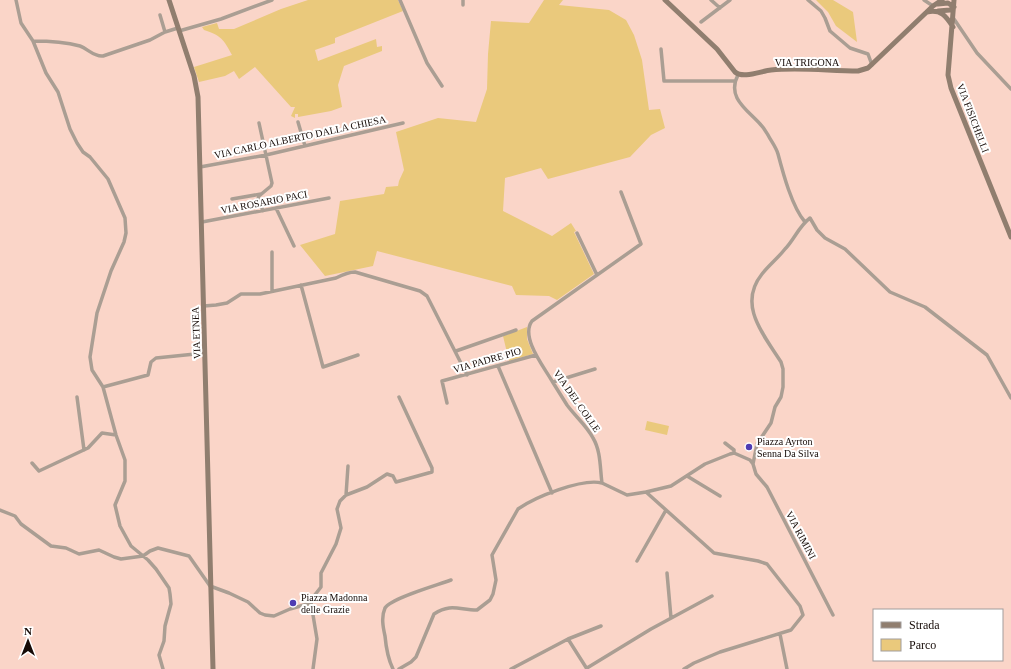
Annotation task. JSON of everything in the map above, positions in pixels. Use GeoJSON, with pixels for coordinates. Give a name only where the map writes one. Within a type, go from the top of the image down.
{"type":"FeatureCollection","features":[{"type":"Feature","properties":{"kind":"main road","name":"VIA ETNEA"},"geometry":{"type":"LineString","coordinates":[[169,0],[196,83],[198,107],[213,669]]}},
{"type":"Feature","properties":{"kind":"main road"},"geometry":{"type":"LineString","coordinates":[[665,0],[717,49],[731,68],[738,74]]}},
{"type":"Feature","properties":{"kind":"main road","name":"VIA TRIGONA"},"geometry":{"type":"LineString","coordinates":[[738,74],[746,75],[783,69],[858,71],[868,68],[926,12],[942,0]]}},
{"type":"Feature","properties":{"kind":"main road","name":"VIA FISICHELLI"},"geometry":{"type":"LineString","coordinates":[[954,0],[954,19],[948,76],[951,88],[1011,237]]}},
{"type":"Feature","properties":{"kind":"main road"},"geometry":{"type":"LineString","coordinates":[[926,12],[950,10],[954,7],[948,3],[934,5]]}},
{"type":"Feature","properties":{"kind":"main road"},"geometry":{"type":"LineString","coordinates":[[938,11],[947,18],[953,27]]}},
{"type":"Feature","properties":{"kind":"street"},"geometry":{"type":"LineString","coordinates":[[16,0],[21,23],[33,42],[42,66],[58,92],[70,128],[77,143],[83,152],[90,157],[108,179],[125,218],[126,233],[124,242],[97,313],[90,349],[90,358],[92,370],[103,387],[126,465],[125,481],[115,505],[120,526],[131,546],[148,560],[163,580],[168,588],[171,599],[165,626],[164,641],[159,655],[163,669]]}},
{"type":"Feature","properties":{"kind":"street"},"geometry":{"type":"LineString","coordinates":[[33,42],[44,41],[76,46],[85,48],[99,56],[150,40],[165,32],[221,19],[272,0]]}},
{"type":"Feature","properties":{"kind":"street"},"geometry":{"type":"LineString","coordinates":[[400,0],[428,62],[442,86]]}},
{"type":"Feature","properties":{"kind":"street"},"geometry":{"type":"LineString","coordinates":[[463,0],[463,5]]}},
{"type":"Feature","properties":{"kind":"street"},"geometry":{"type":"LineString","coordinates":[[711,0],[720,8]]}},
{"type":"Feature","properties":{"kind":"street"},"geometry":{"type":"LineString","coordinates":[[701,22],[730,0]]}},
{"type":"Feature","properties":{"kind":"street"},"geometry":{"type":"LineString","coordinates":[[808,0],[821,11],[830,32],[850,48],[868,54],[872,65]]}},
{"type":"Feature","properties":{"kind":"street"},"geometry":{"type":"LineString","coordinates":[[924,0],[934,5]]}},
{"type":"Feature","properties":{"kind":"street"},"geometry":{"type":"LineString","coordinates":[[160,15],[165,32]]}},
{"type":"Feature","properties":{"kind":"street"},"geometry":{"type":"LineString","coordinates":[[954,19],[984,62],[1004,80],[1011,89]]}},
{"type":"Feature","properties":{"kind":"street"},"geometry":{"type":"LineString","coordinates":[[661,50],[664,81],[735,81]]}},
{"type":"Feature","properties":{"kind":"street"},"geometry":{"type":"LineString","coordinates":[[738,74],[735,81],[738,101],[762,126],[774,145],[778,153],[782,172],[793,200],[805,222]]}},
{"type":"Feature","properties":{"kind":"street"},"geometry":{"type":"LineString","coordinates":[[298,122],[305,146]]}},
{"type":"Feature","properties":{"kind":"street","name":"VIA CARLO ALBERTO DALLA CHIESA"},"geometry":{"type":"LineString","coordinates":[[200,167],[266,155],[403,122]]}},
{"type":"Feature","properties":{"kind":"street"},"geometry":{"type":"LineString","coordinates":[[259,123],[272,183],[271,186],[258,198],[263,211]]}},
{"type":"Feature","properties":{"kind":"street","name":"VIA DEL COLLE"},"geometry":{"type":"LineString","coordinates":[[602,483],[598,453],[593,438],[567,404],[536,355],[530,340],[530,324],[532,321],[641,244],[621,192]]}},
{"type":"Feature","properties":{"kind":"street"},"geometry":{"type":"LineString","coordinates":[[232,198],[261,194]]}},
{"type":"Feature","properties":{"kind":"street","name":"VIA ROSARIO PACI"},"geometry":{"type":"LineString","coordinates":[[202,222],[329,198]]}},
{"type":"Feature","properties":{"kind":"street"},"geometry":{"type":"LineString","coordinates":[[276,208],[294,246]]}},
{"type":"Feature","properties":{"kind":"street"},"geometry":{"type":"LineString","coordinates":[[725,443],[734,450],[734,453],[746,458],[753,464],[757,444],[771,423],[775,407],[781,397],[783,387],[783,369],[781,362],[756,320],[751,308],[752,293],[762,274],[791,244],[805,222],[810,218],[817,230],[825,238],[845,249],[890,292],[925,307],[987,355],[1011,398]]}},
{"type":"Feature","properties":{"kind":"street"},"geometry":{"type":"LineString","coordinates":[[577,234],[597,275]]}},
{"type":"Feature","properties":{"kind":"street"},"geometry":{"type":"LineString","coordinates":[[272,252],[272,291]]}},
{"type":"Feature","properties":{"kind":"street"},"geometry":{"type":"LineString","coordinates":[[204,306],[227,303],[241,294],[260,294],[336,278],[342,274],[352,272],[420,291],[427,296],[467,375]]}},
{"type":"Feature","properties":{"kind":"street"},"geometry":{"type":"LineString","coordinates":[[301,285],[323,367],[358,355]]}},
{"type":"Feature","properties":{"kind":"street"},"geometry":{"type":"LineString","coordinates":[[456,351],[516,330]]}},
{"type":"Feature","properties":{"kind":"street"},"geometry":{"type":"LineString","coordinates":[[103,387],[148,375],[151,362],[156,358],[205,352]]}},
{"type":"Feature","properties":{"kind":"street","name":"VIA PADRE PIO"},"geometry":{"type":"LineString","coordinates":[[448,403],[442,381],[536,355]]}},
{"type":"Feature","properties":{"kind":"street"},"geometry":{"type":"LineString","coordinates":[[498,366],[552,493]]}},
{"type":"Feature","properties":{"kind":"street"},"geometry":{"type":"LineString","coordinates":[[553,382],[595,369]]}},
{"type":"Feature","properties":{"kind":"street"},"geometry":{"type":"LineString","coordinates":[[77,396],[84,450]]}},
{"type":"Feature","properties":{"kind":"street"},"geometry":{"type":"LineString","coordinates":[[313,669],[317,639],[312,603],[314,596],[321,587],[321,573],[331,554],[339,533],[340,524],[337,510],[340,501],[346,495],[367,487],[387,474],[393,476],[396,482],[432,472],[432,468],[399,397]]}},
{"type":"Feature","properties":{"kind":"street"},"geometry":{"type":"LineString","coordinates":[[32,463],[39,471],[88,448],[102,433],[116,434]]}},
{"type":"Feature","properties":{"kind":"street"},"geometry":{"type":"LineString","coordinates":[[399,669],[411,662],[416,656],[434,614],[438,611],[455,606],[477,610],[490,600],[494,594],[496,580],[492,555],[514,513],[523,505],[552,493],[594,481],[602,483],[627,495],[671,486],[705,464],[734,453]]}},
{"type":"Feature","properties":{"kind":"street","name":"VIA RIMINI"},"geometry":{"type":"LineString","coordinates":[[753,464],[756,474],[767,487],[833,615]]}},
{"type":"Feature","properties":{"kind":"street"},"geometry":{"type":"LineString","coordinates":[[346,495],[348,466]]}},
{"type":"Feature","properties":{"kind":"street"},"geometry":{"type":"LineString","coordinates":[[687,476],[720,496]]}},
{"type":"Feature","properties":{"kind":"street"},"geometry":{"type":"LineString","coordinates":[[646,492],[714,553],[767,564],[802,609],[803,615],[791,630],[720,652],[684,669]]}},
{"type":"Feature","properties":{"kind":"street"},"geometry":{"type":"LineString","coordinates":[[0,510],[15,516],[21,524],[51,546],[66,548],[79,554],[99,550],[114,557],[121,558],[143,556],[150,550],[158,548],[189,556],[210,586],[248,602],[260,613],[269,616],[274,616],[290,609],[312,603]]}},
{"type":"Feature","properties":{"kind":"street"},"geometry":{"type":"LineString","coordinates":[[636,562],[666,510]]}},
{"type":"Feature","properties":{"kind":"street"},"geometry":{"type":"LineString","coordinates":[[667,573],[671,618]]}},
{"type":"Feature","properties":{"kind":"street"},"geometry":{"type":"LineString","coordinates":[[393,669],[386,648],[384,633],[382,616],[385,608],[397,600],[451,580]]}},
{"type":"Feature","properties":{"kind":"street"},"geometry":{"type":"LineString","coordinates":[[568,639],[587,669],[671,618],[712,596]]}},
{"type":"Feature","properties":{"kind":"street"},"geometry":{"type":"LineString","coordinates":[[511,669],[568,639],[601,626]]}},
{"type":"Feature","properties":{"kind":"street"},"geometry":{"type":"LineString","coordinates":[[780,634],[787,669]]}},
{"type":"Feature","properties":{"kind":"green space"},"geometry":{"type":"Polygon","coordinates":[[[308,0],[398,0],[403,11],[335,38],[335,43],[315,50],[318,61],[376,39],[377,47],[382,46],[382,51],[344,66],[338,85],[342,107],[331,111],[298,117],[298,114],[295,114],[295,118],[291,116],[295,107],[291,107],[255,67],[239,79],[234,71],[225,76],[199,82],[194,67],[232,55],[227,45],[218,36],[204,30],[202,27],[217,23],[219,29],[234,29],[281,9],[308,0]]]}},
{"type":"Feature","properties":{"kind":"green space"},"geometry":{"type":"Polygon","coordinates":[[[544,0],[563,0],[559,5],[609,10],[626,20],[634,35],[642,60],[649,110],[660,109],[665,128],[651,135],[630,157],[548,179],[541,168],[505,178],[503,211],[552,236],[571,223],[576,231],[574,232],[594,274],[557,300],[549,296],[516,295],[512,286],[377,251],[373,266],[325,276],[300,245],[335,234],[340,201],[384,194],[386,187],[398,186],[404,170],[396,132],[438,118],[476,122],[487,89],[491,21],[529,23],[544,0]]]}},
{"type":"Feature","properties":{"kind":"green space"},"geometry":{"type":"Polygon","coordinates":[[[816,0],[833,0],[853,12],[857,42],[836,26],[828,12],[816,0]]]}},
{"type":"Feature","properties":{"kind":"green space"},"geometry":{"type":"Polygon","coordinates":[[[527,327],[527,339],[533,354],[509,361],[503,336],[527,327]]]}},
{"type":"Feature","properties":{"kind":"green space"},"geometry":{"type":"Polygon","coordinates":[[[647,421],[669,426],[667,435],[645,430],[647,421]]]}},
{"type":"Feature","properties":{"kind":"place","name":"Piazza Ayrton Senna Da Silva"},"geometry":{"type":"Point","coordinates":[749,447]}},
{"type":"Feature","properties":{"kind":"place","name":"Piazza Madonna delle Grazie"},"geometry":{"type":"Point","coordinates":[293,603]}}]}
